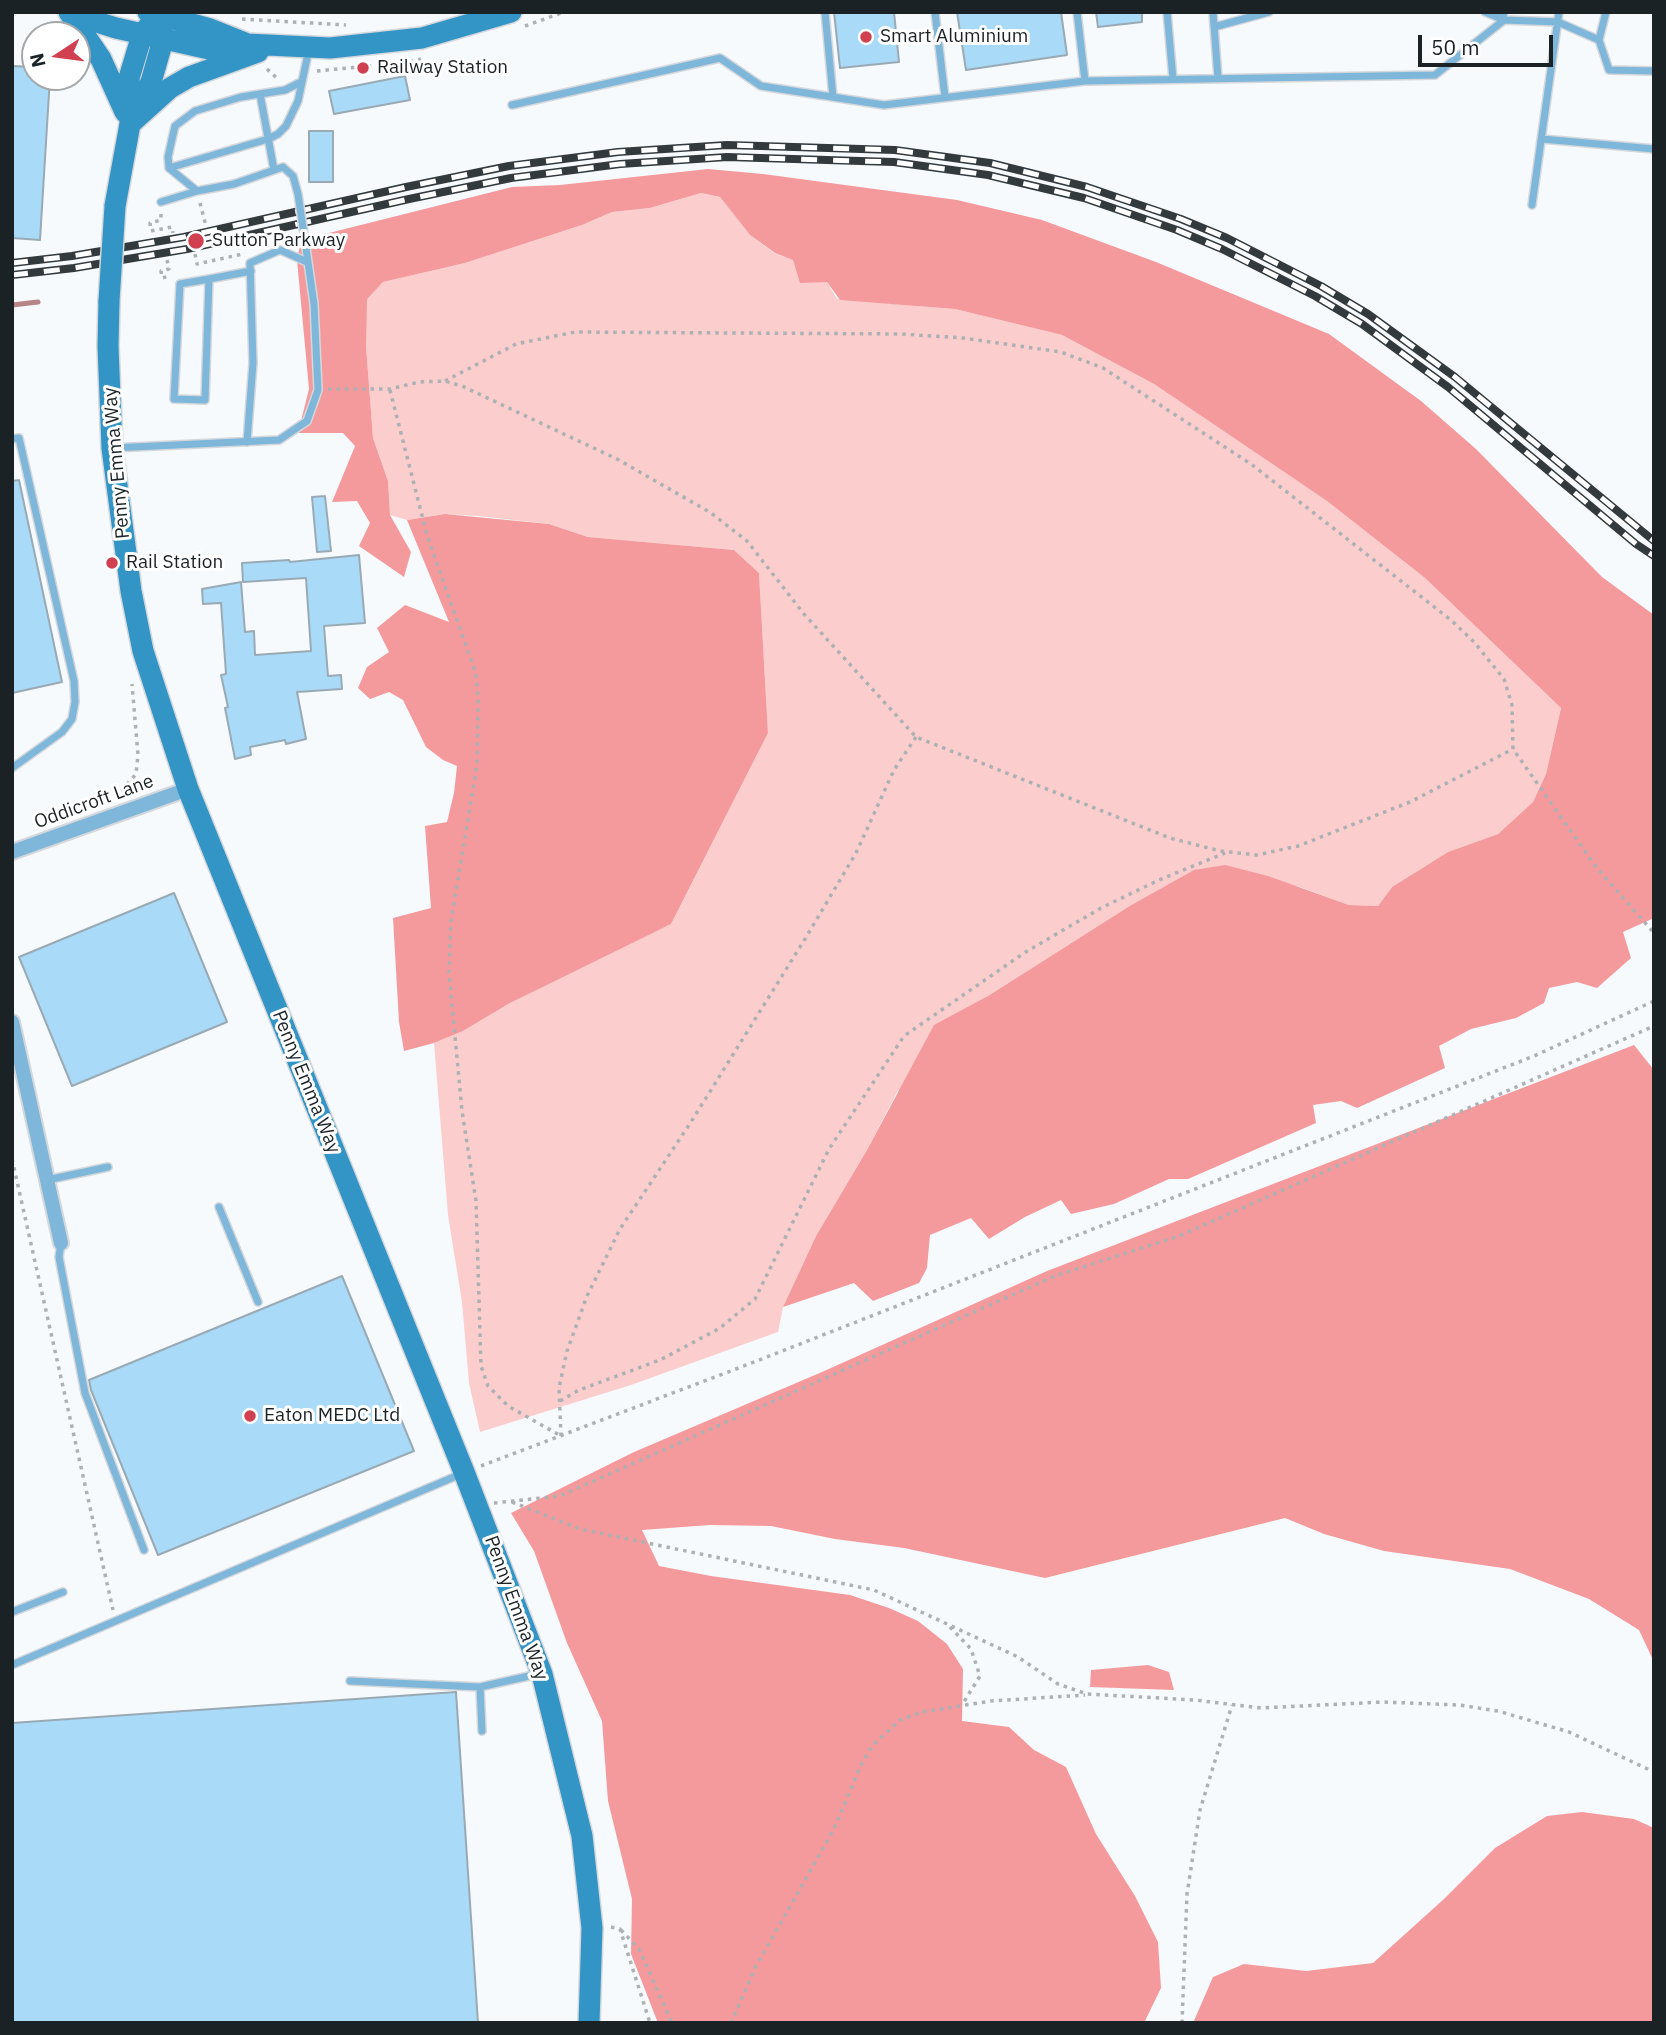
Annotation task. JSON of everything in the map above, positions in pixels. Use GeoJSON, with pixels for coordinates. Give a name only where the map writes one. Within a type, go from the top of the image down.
{"type":"FeatureCollection","features":[{"type":"Feature","properties":{"kind":"main road"},"geometry":{"type":"LineString","coordinates":[[69,12],[101,59],[130,124],[170,88],[189,77],[276,46]]}},
{"type":"Feature","properties":{"kind":"main road"},"geometry":{"type":"LineString","coordinates":[[83,12],[100,23],[209,49],[247,44],[309,49],[422,38],[511,12]]}},
{"type":"Feature","properties":{"kind":"main road"},"geometry":{"type":"LineString","coordinates":[[152,14],[209,29],[247,44]]}},
{"type":"Feature","properties":{"kind":"main road","name":"Penny Emma Way"},"geometry":{"type":"LineString","coordinates":[[152,14],[152,37],[129,78],[130,124],[116,206],[109,300],[108,346],[113,448],[125,554],[138,625],[188,789],[477,1503],[542,1674],[582,1836],[592,1928],[589,2023]]}},
{"type":"Feature","properties":{"kind":"street","name":"Oddicroft Lane"},"geometry":{"type":"LineString","coordinates":[[12,852],[188,789]]}},
{"type":"Feature","properties":{"kind":"street"},"geometry":{"type":"LineString","coordinates":[[12,1022],[61,1242]]}},
{"type":"Feature","properties":{"kind":"lane"},"geometry":{"type":"LineString","coordinates":[[825,12],[833,97]]}},
{"type":"Feature","properties":{"kind":"lane"},"geometry":{"type":"LineString","coordinates":[[935,12],[944,97]]}},
{"type":"Feature","properties":{"kind":"lane"},"geometry":{"type":"LineString","coordinates":[[1077,12],[1085,81]]}},
{"type":"Feature","properties":{"kind":"lane"},"geometry":{"type":"LineString","coordinates":[[1167,12],[1173,79]]}},
{"type":"Feature","properties":{"kind":"lane"},"geometry":{"type":"LineString","coordinates":[[1213,12],[1217,78]]}},
{"type":"Feature","properties":{"kind":"lane"},"geometry":{"type":"LineString","coordinates":[[1214,27],[1269,12]]}},
{"type":"Feature","properties":{"kind":"lane"},"geometry":{"type":"LineString","coordinates":[[1485,12],[1558,22],[1599,40]]}},
{"type":"Feature","properties":{"kind":"lane"},"geometry":{"type":"LineString","coordinates":[[1532,205],[1559,12]]}},
{"type":"Feature","properties":{"kind":"lane"},"geometry":{"type":"LineString","coordinates":[[1606,12],[1599,40],[1609,70],[1654,71]]}},
{"type":"Feature","properties":{"kind":"lane"},"geometry":{"type":"LineString","coordinates":[[512,105],[720,58],[761,86],[884,105],[1085,81],[1435,75],[1503,16]]}},
{"type":"Feature","properties":{"kind":"lane"},"geometry":{"type":"LineString","coordinates":[[169,168],[268,139],[286,126],[298,101],[309,49]]}},
{"type":"Feature","properties":{"kind":"lane"},"geometry":{"type":"LineString","coordinates":[[197,191],[169,168],[168,158],[175,126],[195,111],[240,97],[285,90],[301,82]]}},
{"type":"Feature","properties":{"kind":"lane"},"geometry":{"type":"LineString","coordinates":[[260,94],[274,170]]}},
{"type":"Feature","properties":{"kind":"lane"},"geometry":{"type":"LineString","coordinates":[[1542,139],[1654,149]]}},
{"type":"Feature","properties":{"kind":"lane"},"geometry":{"type":"LineString","coordinates":[[113,448],[279,440],[307,421],[318,390],[314,304],[298,194],[288,169],[283,167],[234,184],[161,202]]}},
{"type":"Feature","properties":{"kind":"lane"},"geometry":{"type":"LineString","coordinates":[[247,442],[253,363],[250,262],[280,250],[307,262]]}},
{"type":"Feature","properties":{"kind":"lane"},"geometry":{"type":"LineString","coordinates":[[209,279],[205,400],[174,399],[180,285],[209,279],[251,271]]}},
{"type":"Feature","properties":{"kind":"lane"},"geometry":{"type":"LineString","coordinates":[[12,439],[19,438],[74,681],[75,702],[72,719],[62,732],[12,768]]}},
{"type":"Feature","properties":{"kind":"lane"},"geometry":{"type":"LineString","coordinates":[[47,1180],[108,1167]]}},
{"type":"Feature","properties":{"kind":"lane"},"geometry":{"type":"LineString","coordinates":[[219,1207],[258,1302]]}},
{"type":"Feature","properties":{"kind":"lane"},"geometry":{"type":"LineString","coordinates":[[61,1242],[59,1257],[85,1393],[144,1550]]}},
{"type":"Feature","properties":{"kind":"lane"},"geometry":{"type":"LineString","coordinates":[[12,1665],[464,1472]]}},
{"type":"Feature","properties":{"kind":"lane"},"geometry":{"type":"LineString","coordinates":[[12,1612],[63,1592]]}},
{"type":"Feature","properties":{"kind":"lane"},"geometry":{"type":"LineString","coordinates":[[350,1681],[480,1687],[542,1674]]}},
{"type":"Feature","properties":{"kind":"lane"},"geometry":{"type":"LineString","coordinates":[[480,1687],[482,1731]]}},
{"type":"Feature","properties":{"kind":"path"},"geometry":{"type":"LineString","coordinates":[[240,19],[354,26]]}},
{"type":"Feature","properties":{"kind":"path"},"geometry":{"type":"LineString","coordinates":[[161,202],[161,220],[149,223],[151,231],[172,227],[173,233]]}},
{"type":"Feature","properties":{"kind":"path"},"geometry":{"type":"LineString","coordinates":[[201,207],[206,226]]}},
{"type":"Feature","properties":{"kind":"path"},"geometry":{"type":"LineString","coordinates":[[195,254],[197,264],[256,252],[258,260]]}},
{"type":"Feature","properties":{"kind":"path"},"geometry":{"type":"LineString","coordinates":[[162,278],[161,271],[169,269],[167,260]]}},
{"type":"Feature","properties":{"kind":"path"},"geometry":{"type":"LineString","coordinates":[[445,382],[516,344],[575,332],[901,334],[963,338],[1061,352],[1103,368],[1251,464],[1451,620],[1474,642],[1504,679],[1512,705],[1513,750],[1595,867],[1654,933]]}},
{"type":"Feature","properties":{"kind":"path"},"geometry":{"type":"LineString","coordinates":[[318,390],[390,389],[419,382],[445,382],[462,386],[619,460],[711,513],[747,541],[804,614],[916,737],[1170,838],[1227,852],[1257,855],[1298,846],[1410,802],[1513,750]]}},
{"type":"Feature","properties":{"kind":"path"},"geometry":{"type":"LineString","coordinates":[[390,389],[427,535],[475,674],[478,701],[477,765],[451,921],[449,972],[462,1111],[476,1201],[481,1366],[488,1386],[508,1406],[561,1436]]}},
{"type":"Feature","properties":{"kind":"path"},"geometry":{"type":"LineString","coordinates":[[561,1436],[559,1388],[567,1351],[587,1296],[620,1229],[691,1122],[805,939],[856,853],[894,770],[916,737]]}},
{"type":"Feature","properties":{"kind":"path"},"geometry":{"type":"LineString","coordinates":[[560,1401],[579,1390],[660,1360],[720,1328],[755,1299],[829,1149],[904,1036],[1024,953],[1090,915],[1158,880],[1227,852]]}},
{"type":"Feature","properties":{"kind":"path"},"geometry":{"type":"LineString","coordinates":[[464,1472],[1534,1056],[1654,1001]]}},
{"type":"Feature","properties":{"kind":"path"},"geometry":{"type":"LineString","coordinates":[[477,1503],[560,1496],[1055,1276],[1179,1236],[1654,1026]]}},
{"type":"Feature","properties":{"kind":"path"},"geometry":{"type":"LineString","coordinates":[[12,1159],[116,1622]]}},
{"type":"Feature","properties":{"kind":"path"},"geometry":{"type":"LineString","coordinates":[[512,1502],[580,1529],[874,1590],[1018,1657],[1058,1684],[1087,1695]]}},
{"type":"Feature","properties":{"kind":"path"},"geometry":{"type":"LineString","coordinates":[[947,1624],[971,1649],[980,1676],[962,1705]]}},
{"type":"Feature","properties":{"kind":"path"},"geometry":{"type":"LineString","coordinates":[[731,2023],[756,1966],[833,1831],[861,1765],[873,1745],[900,1720],[922,1712],[991,1701],[1087,1695],[1195,1700],[1261,1708],[1382,1702],[1458,1704],[1569,1732],[1654,1772]]}},
{"type":"Feature","properties":{"kind":"path"},"geometry":{"type":"LineString","coordinates":[[1182,2023],[1187,1894],[1200,1810],[1232,1705]]}},
{"type":"Feature","properties":{"kind":"path"},"geometry":{"type":"LineString","coordinates":[[592,1928],[610,1926],[620,1929],[639,1949],[672,2023]]}},
{"type":"Feature","properties":{"kind":"path"},"geometry":{"type":"LineString","coordinates":[[620,1929],[650,2023]]}},
{"type":"Feature","properties":{"kind":"shaded area"},"geometry":{"type":"Polygon","coordinates":[[[708,169],[957,200],[1042,220],[1156,262],[1329,334],[1421,401],[1476,449],[1602,577],[1654,615],[1654,918],[1623,932],[1631,958],[1597,988],[1577,982],[1549,988],[1544,1003],[1516,1018],[1471,1029],[1439,1046],[1445,1068],[1357,1108],[1341,1101],[1313,1105],[1316,1123],[1188,1179],[1169,1179],[1114,1204],[1071,1214],[1061,1200],[1025,1217],[989,1239],[971,1218],[930,1235],[927,1268],[919,1283],[873,1301],[854,1283],[783,1307],[816,1236],[867,1150],[934,1025],[988,996],[1128,907],[1194,870],[1225,865],[1268,876],[1349,905],[1378,906],[1392,887],[1448,852],[1498,834],[1533,802],[1546,774],[1561,708],[1425,578],[1327,501],[1154,384],[1062,335],[955,309],[840,300],[827,282],[800,283],[793,260],[775,253],[750,235],[720,197],[701,193],[650,208],[612,212],[582,225],[465,263],[383,282],[367,299],[366,346],[373,438],[388,481],[390,515],[411,552],[404,577],[359,546],[370,523],[357,501],[332,502],[355,446],[343,433],[298,433],[309,389],[297,260],[301,240],[512,187],[560,185],[708,169]]]}},
{"type":"Feature","properties":{"kind":"shaded area"},"geometry":{"type":"Polygon","coordinates":[[[701,193],[720,197],[750,235],[774,253],[794,260],[827,282],[837,299],[955,309],[1062,335],[1154,384],[1327,501],[1425,578],[1561,708],[1546,774],[1533,802],[1498,834],[1448,852],[1392,887],[1378,906],[1349,905],[1297,886],[1128,907],[988,996],[897,1092],[867,1150],[816,1236],[783,1307],[778,1332],[631,1385],[480,1432],[469,1383],[462,1302],[448,1215],[434,1043],[463,1031],[580,967],[671,924],[768,733],[759,573],[734,550],[588,537],[549,524],[478,516],[445,514],[407,520],[390,515],[388,481],[373,438],[366,346],[366,299],[383,282],[465,263],[582,225],[612,212],[650,208],[701,193]]]}},
{"type":"Feature","properties":{"kind":"shaded area"},"geometry":{"type":"Polygon","coordinates":[[[445,514],[549,524],[588,537],[734,550],[759,573],[768,733],[671,924],[510,1003],[463,1031],[404,1051],[399,1022],[393,918],[431,908],[425,826],[447,822],[457,766],[443,760],[426,747],[403,700],[389,692],[370,699],[358,688],[367,667],[389,652],[377,628],[405,605],[449,622],[407,520],[445,514]]]}},
{"type":"Feature","properties":{"kind":"shaded area"},"geometry":{"type":"Polygon","coordinates":[[[1634,1045],[1654,1070],[1654,1662],[1639,1630],[1589,1599],[1510,1569],[1384,1551],[1324,1534],[1285,1518],[1045,1578],[904,1548],[835,1539],[771,1526],[710,1525],[642,1530],[659,1566],[850,1595],[918,1621],[947,1644],[963,1669],[962,1721],[1009,1727],[1034,1750],[1066,1767],[1096,1834],[1135,1896],[1158,1942],[1161,1988],[1144,2023],[658,2023],[631,1954],[632,1899],[608,1801],[602,1721],[567,1643],[534,1551],[511,1513],[634,1452],[822,1372],[1047,1271],[1634,1045]]]}},
{"type":"Feature","properties":{"kind":"shaded area"},"geometry":{"type":"Polygon","coordinates":[[[1148,1665],[1169,1672],[1174,1690],[1090,1687],[1091,1670],[1148,1665]]]}},
{"type":"Feature","properties":{"kind":"shaded area"},"geometry":{"type":"Polygon","coordinates":[[[1582,1812],[1634,1819],[1654,1828],[1654,2023],[1193,2023],[1213,1977],[1244,1964],[1306,1971],[1373,1963],[1444,1899],[1495,1848],[1547,1816],[1582,1812]]]}},
{"type":"Feature","properties":{"kind":"building","name":"Smart Aluminium"},"geometry":{"type":"Polygon","coordinates":[[[834,12],[894,12],[899,62],[840,68],[834,12]]]}},
{"type":"Feature","properties":{"kind":"building"},"geometry":{"type":"Polygon","coordinates":[[[957,12],[1061,12],[1067,55],[966,70],[957,12]]]}},
{"type":"Feature","properties":{"kind":"building"},"geometry":{"type":"Polygon","coordinates":[[[1096,12],[1142,12],[1142,22],[1098,27],[1096,12]]]}},
{"type":"Feature","properties":{"kind":"building"},"geometry":{"type":"Polygon","coordinates":[[[12,66],[21,66],[21,91],[49,91],[40,240],[12,238],[12,66]]]}},
{"type":"Feature","properties":{"kind":"building"},"geometry":{"type":"Polygon","coordinates":[[[405,76],[410,100],[334,114],[329,91],[405,76]]]}},
{"type":"Feature","properties":{"kind":"building"},"geometry":{"type":"Polygon","coordinates":[[[309,131],[333,131],[333,182],[309,182],[309,131]]]}},
{"type":"Feature","properties":{"kind":"building"},"geometry":{"type":"Polygon","coordinates":[[[19,480],[62,682],[12,693],[12,481],[19,480]]]}},
{"type":"Feature","properties":{"kind":"building"},"geometry":{"type":"Polygon","coordinates":[[[325,496],[331,551],[317,552],[312,497],[325,496]]]}},
{"type":"Feature","properties":{"kind":"building"},"geometry":{"type":"Polygon","coordinates":[[[359,555],[365,623],[324,626],[328,676],[341,675],[342,689],[297,692],[306,739],[286,744],[285,740],[250,747],[251,755],[235,759],[221,675],[226,674],[221,603],[203,604],[202,589],[241,582],[245,632],[254,631],[255,655],[311,651],[306,578],[243,582],[242,563],[290,562],[359,555]]]}},
{"type":"Feature","properties":{"kind":"building"},"geometry":{"type":"Polygon","coordinates":[[[174,893],[227,1022],[72,1086],[19,957],[174,893]]]}},
{"type":"Feature","properties":{"kind":"building","name":"Eaton MEDC Ltd"},"geometry":{"type":"Polygon","coordinates":[[[342,1276],[414,1451],[158,1555],[89,1380],[342,1276]]]}},
{"type":"Feature","properties":{"kind":"building"},"geometry":{"type":"Polygon","coordinates":[[[456,1692],[478,2023],[12,2023],[12,1723],[456,1692]]]}},
{"type":"Feature","properties":{"kind":"waterway"},"geometry":{"type":"LineString","coordinates":[[12,305],[38,302]]}},
{"type":"Feature","properties":{"kind":"railway"},"geometry":{"type":"LineString","coordinates":[[12,263],[184,237],[509,166],[618,152],[727,145],[895,150],[990,163],[1087,187],[1181,219],[1227,238],[1321,286],[1368,314],[1455,377],[1654,541]]}},
{"type":"Feature","properties":{"kind":"railway"},"geometry":{"type":"LineString","coordinates":[[12,275],[74,268],[187,249],[511,178],[620,164],[727,157],[894,162],[988,175],[1084,198],[1177,230],[1222,249],[1315,296],[1362,324],[1448,387],[1636,544],[1654,556]]}},
{"type":"Feature","properties":{"kind":"place","name":"Smart Aluminium"},"geometry":{"type":"Point","coordinates":[866,37]}},
{"type":"Feature","properties":{"kind":"place","name":"Railway Station"},"geometry":{"type":"Point","coordinates":[363,68]}},
{"type":"Feature","properties":{"kind":"place","name":"Sutton Parkway"},"geometry":{"type":"Point","coordinates":[196,241]}},
{"type":"Feature","properties":{"kind":"place","name":"Rail Station"},"geometry":{"type":"Point","coordinates":[112,563]}},
{"type":"Feature","properties":{"kind":"place","name":"Eaton MEDC Ltd"},"geometry":{"type":"Point","coordinates":[250,1416]}}]}
